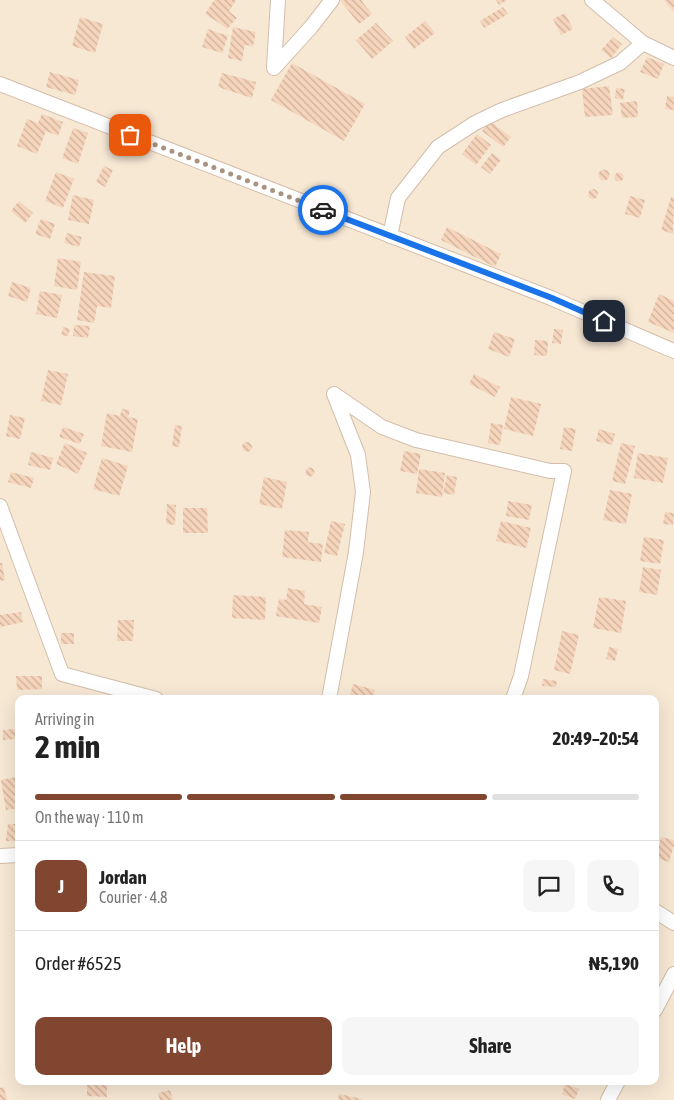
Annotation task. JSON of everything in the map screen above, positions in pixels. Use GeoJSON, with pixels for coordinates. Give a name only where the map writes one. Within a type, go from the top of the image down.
{"type":"FeatureCollection","features":[{"type":"Feature","properties":{"kind":"street"},"geometry":{"type":"LineString","coordinates":[[278,0],[274,68],[311,27],[332,0]]}},
{"type":"Feature","properties":{"kind":"street"},"geometry":{"type":"LineString","coordinates":[[592,0],[643,43],[674,58]]}},
{"type":"Feature","properties":{"kind":"street"},"geometry":{"type":"LineString","coordinates":[[390,236],[398,198],[438,147],[475,123],[502,110],[580,82],[620,63],[643,43]]}},
{"type":"Feature","properties":{"kind":"street"},"geometry":{"type":"LineString","coordinates":[[0,84],[552,298],[674,351]]}},
{"type":"Feature","properties":{"kind":"street"},"geometry":{"type":"LineString","coordinates":[[330,695],[356,552],[363,492],[358,456],[334,394],[382,427],[416,440],[550,471],[564,471],[521,676],[514,695]]}},
{"type":"Feature","properties":{"kind":"street"},"geometry":{"type":"LineString","coordinates":[[0,506],[62,674],[141,695]]}},
{"type":"Feature","properties":{"kind":"street"},"geometry":{"type":"LineString","coordinates":[[0,856],[15,855]]}},
{"type":"Feature","properties":{"kind":"street"},"geometry":{"type":"LineString","coordinates":[[659,914],[674,923]]}},
{"type":"Feature","properties":{"kind":"street"},"geometry":{"type":"LineString","coordinates":[[659,1002],[674,974]]}},
{"type":"Feature","properties":{"kind":"street"},"geometry":{"type":"LineString","coordinates":[[608,1100],[616,1085]]}},
{"type":"Feature","properties":{"kind":"shaded area"},"geometry":{"type":"Polygon","coordinates":[[[0,0],[674,0],[674,1100],[0,1100],[0,0]]]}},
{"type":"Feature","properties":{"kind":"building"},"geometry":{"type":"Polygon","coordinates":[[[214,0],[236,0],[229,11],[237,18],[227,29],[205,14],[214,0]]]}},
{"type":"Feature","properties":{"kind":"building"},"geometry":{"type":"Polygon","coordinates":[[[340,0],[361,0],[372,14],[359,24],[340,0]]]}},
{"type":"Feature","properties":{"kind":"building"},"geometry":{"type":"Polygon","coordinates":[[[496,0],[507,0],[499,5],[496,0]]]}},
{"type":"Feature","properties":{"kind":"building"},"geometry":{"type":"Polygon","coordinates":[[[664,0],[674,0],[674,12],[664,0]]]}},
{"type":"Feature","properties":{"kind":"building"},"geometry":{"type":"Polygon","coordinates":[[[503,7],[508,14],[484,28],[480,21],[503,7]]]}},
{"type":"Feature","properties":{"kind":"building"},"geometry":{"type":"Polygon","coordinates":[[[565,13],[573,29],[561,35],[553,19],[565,13]]]}},
{"type":"Feature","properties":{"kind":"building"},"geometry":{"type":"Polygon","coordinates":[[[80,17],[103,24],[95,53],[72,46],[80,17]]]}},
{"type":"Feature","properties":{"kind":"building"},"geometry":{"type":"Polygon","coordinates":[[[425,21],[435,33],[414,49],[405,37],[425,21]]]}},
{"type":"Feature","properties":{"kind":"building"},"geometry":{"type":"Polygon","coordinates":[[[376,23],[393,41],[372,59],[356,40],[376,23]]]}},
{"type":"Feature","properties":{"kind":"building"},"geometry":{"type":"Polygon","coordinates":[[[233,27],[256,32],[253,46],[245,45],[242,61],[228,58],[233,27]]]}},
{"type":"Feature","properties":{"kind":"building"},"geometry":{"type":"Polygon","coordinates":[[[208,29],[228,36],[222,53],[202,47],[208,29]]]}},
{"type":"Feature","properties":{"kind":"building"},"geometry":{"type":"Polygon","coordinates":[[[613,37],[622,44],[611,58],[601,50],[613,37]]]}},
{"type":"Feature","properties":{"kind":"building"},"geometry":{"type":"Polygon","coordinates":[[[647,57],[664,64],[658,79],[640,72],[647,57]]]}},
{"type":"Feature","properties":{"kind":"building"},"geometry":{"type":"Polygon","coordinates":[[[292,63],[365,104],[344,141],[271,100],[292,63]]]}},
{"type":"Feature","properties":{"kind":"building"},"geometry":{"type":"Polygon","coordinates":[[[50,72],[79,80],[75,95],[46,87],[50,72]]]}},
{"type":"Feature","properties":{"kind":"building"},"geometry":{"type":"Polygon","coordinates":[[[222,73],[256,82],[252,98],[218,87],[222,73]]]}},
{"type":"Feature","properties":{"kind":"building"},"geometry":{"type":"Polygon","coordinates":[[[609,86],[613,115],[585,117],[582,89],[609,86]]]}},
{"type":"Feature","properties":{"kind":"building"},"geometry":{"type":"Polygon","coordinates":[[[616,88],[625,89],[623,100],[615,98],[616,88]]]}},
{"type":"Feature","properties":{"kind":"building"},"geometry":{"type":"Polygon","coordinates":[[[667,96],[674,97],[674,110],[665,109],[667,96]]]}},
{"type":"Feature","properties":{"kind":"building"},"geometry":{"type":"Polygon","coordinates":[[[637,101],[638,117],[622,118],[620,103],[637,101]]]}},
{"type":"Feature","properties":{"kind":"building"},"geometry":{"type":"Polygon","coordinates":[[[42,114],[63,122],[58,136],[46,131],[37,154],[17,146],[27,119],[38,123],[42,114]]]}},
{"type":"Feature","properties":{"kind":"building"},"geometry":{"type":"Polygon","coordinates":[[[490,121],[511,137],[503,147],[482,131],[490,121]]]}},
{"type":"Feature","properties":{"kind":"building"},"geometry":{"type":"Polygon","coordinates":[[[73,128],[88,133],[78,164],[62,158],[73,128]]]}},
{"type":"Feature","properties":{"kind":"building"},"geometry":{"type":"Polygon","coordinates":[[[477,134],[491,145],[476,165],[462,154],[477,134]]]}},
{"type":"Feature","properties":{"kind":"building"},"geometry":{"type":"Polygon","coordinates":[[[492,153],[501,160],[490,174],[481,167],[492,153]]]}},
{"type":"Feature","properties":{"kind":"building"},"geometry":{"type":"Polygon","coordinates":[[[104,166],[113,170],[105,187],[96,182],[104,166]]]}},
{"type":"Feature","properties":{"kind":"building"},"geometry":{"type":"Polygon","coordinates":[[[604,169],[610,175],[604,181],[598,175],[604,169]]]}},
{"type":"Feature","properties":{"kind":"building"},"geometry":{"type":"Polygon","coordinates":[[[56,172],[74,179],[63,208],[45,201],[56,172]]]}},
{"type":"Feature","properties":{"kind":"building"},"geometry":{"type":"Polygon","coordinates":[[[619,172],[624,177],[619,182],[614,177],[619,172]]]}},
{"type":"Feature","properties":{"kind":"building"},"geometry":{"type":"Polygon","coordinates":[[[591,189],[595,189],[598,194],[597,198],[591,199],[588,196],[588,192],[591,189]]]}},
{"type":"Feature","properties":{"kind":"building"},"geometry":{"type":"Polygon","coordinates":[[[73,195],[94,200],[89,224],[68,220],[73,195]]]}},
{"type":"Feature","properties":{"kind":"building"},"geometry":{"type":"Polygon","coordinates":[[[630,196],[645,200],[640,218],[625,214],[630,196]]]}},
{"type":"Feature","properties":{"kind":"building"},"geometry":{"type":"Polygon","coordinates":[[[671,197],[674,198],[673,234],[661,230],[671,197]]]}},
{"type":"Feature","properties":{"kind":"building"},"geometry":{"type":"Polygon","coordinates":[[[19,201],[33,213],[25,223],[11,211],[19,201]]]}},
{"type":"Feature","properties":{"kind":"building"},"geometry":{"type":"Polygon","coordinates":[[[41,219],[55,224],[50,239],[35,234],[41,219]]]}},
{"type":"Feature","properties":{"kind":"building"},"geometry":{"type":"Polygon","coordinates":[[[447,227],[501,254],[495,267],[441,240],[447,227]]]}},
{"type":"Feature","properties":{"kind":"building"},"geometry":{"type":"Polygon","coordinates":[[[67,233],[82,237],[79,247],[64,243],[67,233]]]}},
{"type":"Feature","properties":{"kind":"building"},"geometry":{"type":"Polygon","coordinates":[[[58,258],[81,262],[77,290],[54,286],[58,258]]]}},
{"type":"Feature","properties":{"kind":"building"},"geometry":{"type":"Polygon","coordinates":[[[84,272],[115,276],[111,308],[97,306],[94,323],[77,320],[84,272]]]}},
{"type":"Feature","properties":{"kind":"building"},"geometry":{"type":"Polygon","coordinates":[[[12,282],[31,288],[27,302],[8,296],[12,282]]]}},
{"type":"Feature","properties":{"kind":"building"},"geometry":{"type":"Polygon","coordinates":[[[40,291],[62,295],[57,318],[36,314],[40,291]]]}},
{"type":"Feature","properties":{"kind":"building"},"geometry":{"type":"Polygon","coordinates":[[[659,294],[674,301],[674,333],[648,322],[659,294]]]}},
{"type":"Feature","properties":{"kind":"building"},"geometry":{"type":"Polygon","coordinates":[[[74,325],[90,326],[88,338],[73,336],[74,325]]]}},
{"type":"Feature","properties":{"kind":"building"},"geometry":{"type":"Polygon","coordinates":[[[63,327],[70,329],[68,336],[61,335],[63,327]]]}},
{"type":"Feature","properties":{"kind":"building"},"geometry":{"type":"Polygon","coordinates":[[[554,329],[563,330],[561,344],[552,343],[554,329]]]}},
{"type":"Feature","properties":{"kind":"building"},"geometry":{"type":"Polygon","coordinates":[[[494,332],[515,339],[509,357],[488,349],[494,332]]]}},
{"type":"Feature","properties":{"kind":"building"},"geometry":{"type":"Polygon","coordinates":[[[535,340],[548,341],[547,356],[534,355],[535,340]]]}},
{"type":"Feature","properties":{"kind":"building"},"geometry":{"type":"Polygon","coordinates":[[[48,370],[68,374],[61,405],[41,401],[48,370]]]}},
{"type":"Feature","properties":{"kind":"building"},"geometry":{"type":"Polygon","coordinates":[[[474,374],[500,387],[495,397],[469,384],[474,374]]]}},
{"type":"Feature","properties":{"kind":"building"},"geometry":{"type":"Polygon","coordinates":[[[511,397],[541,404],[533,436],[504,429],[511,397]]]}},
{"type":"Feature","properties":{"kind":"building"},"geometry":{"type":"Polygon","coordinates":[[[122,409],[130,410],[128,417],[138,419],[132,452],[101,446],[107,413],[120,416],[122,409]]]}},
{"type":"Feature","properties":{"kind":"building"},"geometry":{"type":"Polygon","coordinates":[[[10,415],[25,418],[20,439],[6,436],[10,415]]]}},
{"type":"Feature","properties":{"kind":"building"},"geometry":{"type":"Polygon","coordinates":[[[491,423],[503,425],[500,445],[488,443],[491,423]]]}},
{"type":"Feature","properties":{"kind":"building"},"geometry":{"type":"Polygon","coordinates":[[[175,425],[182,426],[179,447],[172,446],[175,425]]]}},
{"type":"Feature","properties":{"kind":"building"},"geometry":{"type":"Polygon","coordinates":[[[63,427],[84,434],[80,444],[59,437],[63,427]]]}},
{"type":"Feature","properties":{"kind":"building"},"geometry":{"type":"Polygon","coordinates":[[[564,427],[576,429],[572,451],[560,449],[564,427]]]}},
{"type":"Feature","properties":{"kind":"building"},"geometry":{"type":"Polygon","coordinates":[[[599,429],[615,434],[612,445],[596,441],[599,429]]]}},
{"type":"Feature","properties":{"kind":"building"},"geometry":{"type":"Polygon","coordinates":[[[245,442],[249,442],[252,447],[251,451],[245,452],[242,449],[242,445],[245,442]]]}},
{"type":"Feature","properties":{"kind":"building"},"geometry":{"type":"Polygon","coordinates":[[[65,443],[87,453],[78,474],[56,464],[65,443]]]}},
{"type":"Feature","properties":{"kind":"building"},"geometry":{"type":"Polygon","coordinates":[[[621,443],[635,446],[625,484],[612,481],[621,443]]]}},
{"type":"Feature","properties":{"kind":"building"},"geometry":{"type":"Polygon","coordinates":[[[404,451],[421,454],[417,474],[400,471],[404,451]]]}},
{"type":"Feature","properties":{"kind":"building"},"geometry":{"type":"Polygon","coordinates":[[[31,452],[53,458],[50,470],[28,465],[31,452]]]}},
{"type":"Feature","properties":{"kind":"building"},"geometry":{"type":"Polygon","coordinates":[[[638,453],[668,458],[663,483],[634,478],[638,453]]]}},
{"type":"Feature","properties":{"kind":"building"},"geometry":{"type":"Polygon","coordinates":[[[102,458],[128,466],[119,496],[93,489],[102,458]]]}},
{"type":"Feature","properties":{"kind":"building"},"geometry":{"type":"Polygon","coordinates":[[[310,467],[315,472],[310,477],[305,472],[310,467]]]}},
{"type":"Feature","properties":{"kind":"building"},"geometry":{"type":"Polygon","coordinates":[[[419,469],[445,473],[442,497],[416,493],[419,469]]]}},
{"type":"Feature","properties":{"kind":"building"},"geometry":{"type":"Polygon","coordinates":[[[11,472],[34,478],[31,488],[8,482],[11,472]]]}},
{"type":"Feature","properties":{"kind":"building"},"geometry":{"type":"Polygon","coordinates":[[[447,475],[457,477],[454,495],[443,493],[447,475]]]}},
{"type":"Feature","properties":{"kind":"building"},"geometry":{"type":"Polygon","coordinates":[[[264,477],[287,482],[282,509],[259,504],[264,477]]]}},
{"type":"Feature","properties":{"kind":"building"},"geometry":{"type":"Polygon","coordinates":[[[610,490],[632,494],[626,524],[603,520],[610,490]]]}},
{"type":"Feature","properties":{"kind":"building"},"geometry":{"type":"Polygon","coordinates":[[[508,501],[532,505],[529,520],[506,516],[508,501]]]}},
{"type":"Feature","properties":{"kind":"building"},"geometry":{"type":"Polygon","coordinates":[[[167,504],[176,505],[175,525],[166,524],[167,504]]]}},
{"type":"Feature","properties":{"kind":"building"},"geometry":{"type":"Polygon","coordinates":[[[183,508],[207,508],[208,533],[183,533],[183,508]]]}},
{"type":"Feature","properties":{"kind":"building"},"geometry":{"type":"Polygon","coordinates":[[[665,512],[674,513],[673,525],[663,524],[665,512]]]}},
{"type":"Feature","properties":{"kind":"building"},"geometry":{"type":"Polygon","coordinates":[[[331,521],[345,524],[337,556],[324,553],[331,521]]]}},
{"type":"Feature","properties":{"kind":"building"},"geometry":{"type":"Polygon","coordinates":[[[501,521],[531,528],[526,548],[496,541],[501,521]]]}},
{"type":"Feature","properties":{"kind":"building"},"geometry":{"type":"Polygon","coordinates":[[[285,530],[309,532],[308,542],[323,544],[321,562],[282,557],[285,530]]]}},
{"type":"Feature","properties":{"kind":"building"},"geometry":{"type":"Polygon","coordinates":[[[644,537],[664,540],[660,564],[640,561],[644,537]]]}},
{"type":"Feature","properties":{"kind":"building"},"geometry":{"type":"Polygon","coordinates":[[[0,563],[2,563],[5,580],[0,581],[0,563]]]}},
{"type":"Feature","properties":{"kind":"building"},"geometry":{"type":"Polygon","coordinates":[[[643,567],[661,570],[657,595],[639,592],[643,567]]]}},
{"type":"Feature","properties":{"kind":"building"},"geometry":{"type":"Polygon","coordinates":[[[288,588],[305,591],[304,604],[322,607],[319,623],[276,616],[279,599],[286,600],[288,588]]]}},
{"type":"Feature","properties":{"kind":"building"},"geometry":{"type":"Polygon","coordinates":[[[233,595],[266,597],[265,620],[232,618],[233,595]]]}},
{"type":"Feature","properties":{"kind":"building"},"geometry":{"type":"Polygon","coordinates":[[[599,597],[626,601],[621,633],[593,628],[599,597]]]}},
{"type":"Feature","properties":{"kind":"building"},"geometry":{"type":"Polygon","coordinates":[[[21,612],[23,622],[0,627],[0,615],[21,612]]]}},
{"type":"Feature","properties":{"kind":"building"},"geometry":{"type":"Polygon","coordinates":[[[118,620],[134,620],[133,641],[117,641],[118,620]]]}},
{"type":"Feature","properties":{"kind":"building"},"geometry":{"type":"Polygon","coordinates":[[[562,631],[579,635],[570,674],[554,670],[562,631]]]}},
{"type":"Feature","properties":{"kind":"building"},"geometry":{"type":"Polygon","coordinates":[[[61,633],[74,633],[74,644],[61,644],[61,633]]]}},
{"type":"Feature","properties":{"kind":"building"},"geometry":{"type":"Polygon","coordinates":[[[609,647],[618,649],[615,661],[606,659],[609,647]]]}},
{"type":"Feature","properties":{"kind":"building"},"geometry":{"type":"Polygon","coordinates":[[[16,676],[42,676],[42,689],[17,690],[16,676]]]}},
{"type":"Feature","properties":{"kind":"building"},"geometry":{"type":"Polygon","coordinates":[[[543,679],[557,681],[556,687],[542,686],[543,679]]]}},
{"type":"Feature","properties":{"kind":"building"},"geometry":{"type":"Polygon","coordinates":[[[353,684],[375,690],[374,695],[350,695],[353,684]]]}},
{"type":"Feature","properties":{"kind":"building"},"geometry":{"type":"Polygon","coordinates":[[[15,729],[15,739],[3,740],[3,730],[15,729]]]}},
{"type":"Feature","properties":{"kind":"building"},"geometry":{"type":"Polygon","coordinates":[[[15,777],[15,809],[6,810],[1,780],[15,777]]]}},
{"type":"Feature","properties":{"kind":"building"},"geometry":{"type":"Polygon","coordinates":[[[8,824],[15,824],[15,841],[6,841],[8,824]]]}},
{"type":"Feature","properties":{"kind":"building"},"geometry":{"type":"Polygon","coordinates":[[[661,837],[674,840],[669,862],[659,859],[661,837]]]}},
{"type":"Feature","properties":{"kind":"building"},"geometry":{"type":"Polygon","coordinates":[[[87,1085],[107,1085],[107,1097],[87,1096],[87,1085]]]}},
{"type":"Feature","properties":{"kind":"building"},"geometry":{"type":"Polygon","coordinates":[[[565,1085],[579,1089],[575,1099],[562,1094],[565,1085]]]}},
{"type":"Feature","properties":{"kind":"building"},"geometry":{"type":"Polygon","coordinates":[[[4,1087],[7,1100],[0,1100],[0,1088],[4,1087]]]}},
{"type":"Feature","properties":{"kind":"building"},"geometry":{"type":"Polygon","coordinates":[[[170,1090],[173,1100],[160,1100],[158,1093],[170,1090]]]}},
{"type":"Feature","properties":{"kind":"building"},"geometry":{"type":"Polygon","coordinates":[[[339,1094],[362,1099],[362,1100],[338,1100],[339,1094]]]}},
{"type":"Feature","properties":{"kind":"way so far"},"geometry":{"type":"LineString","coordinates":[[130,135],[323,210]]}},
{"type":"Feature","properties":{"kind":"route"},"geometry":{"type":"LineString","coordinates":[[323,210],[552,298],[604,321]]}}]}
